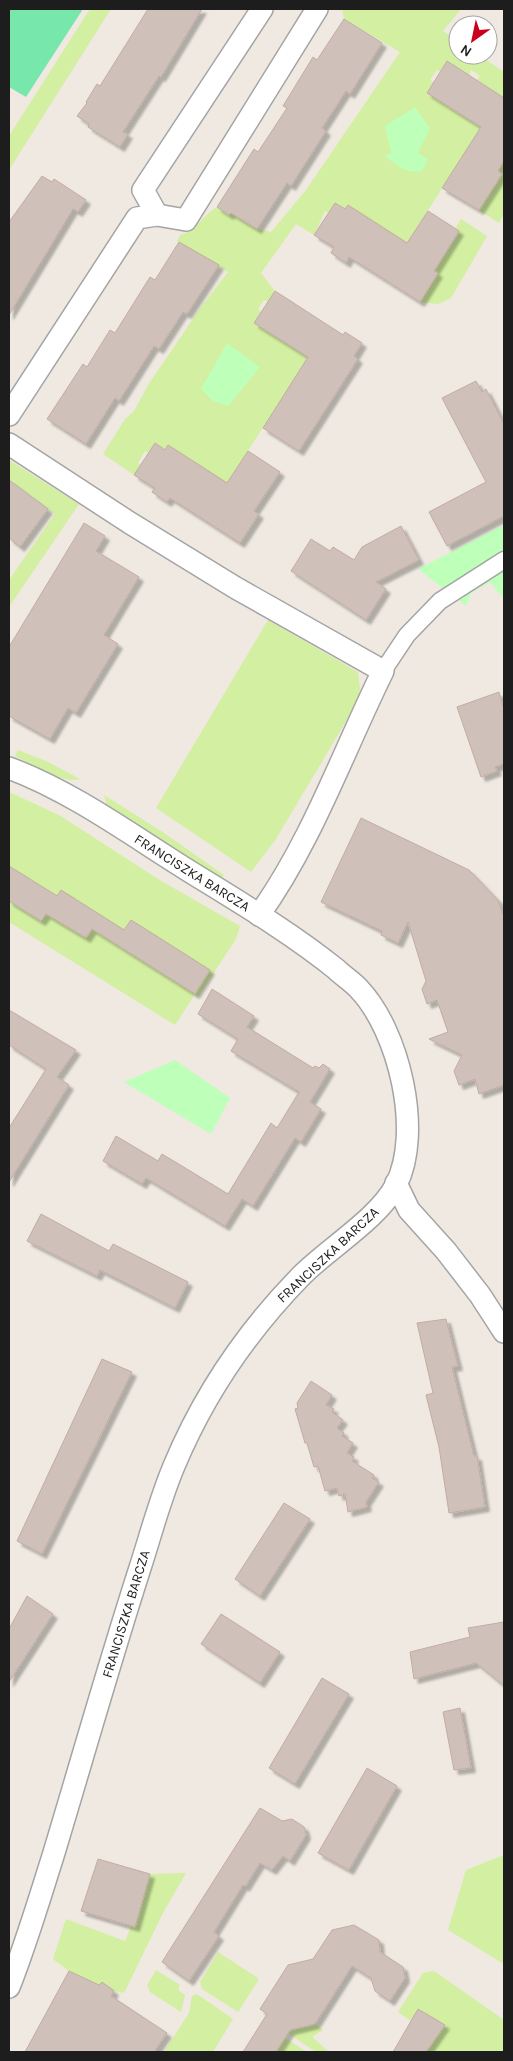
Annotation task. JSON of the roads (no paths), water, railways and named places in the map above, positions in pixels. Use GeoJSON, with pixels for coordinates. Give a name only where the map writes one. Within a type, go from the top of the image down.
{"type":"FeatureCollection","features":[{"type":"Feature","properties":{"kind":"street"},"geometry":{"type":"LineString","coordinates":[[157,215],[143,190],[262,9]]}},
{"type":"Feature","properties":{"kind":"street"},"geometry":{"type":"LineString","coordinates":[[9,414],[137,218],[157,215],[186,220],[317,9]]}},
{"type":"Feature","properties":{"kind":"street"},"geometry":{"type":"LineString","coordinates":[[9,444],[130,523],[236,588],[383,671]]}},
{"type":"Feature","properties":{"kind":"street"},"geometry":{"type":"LineString","coordinates":[[259,915],[276,892],[334,779],[358,721],[383,671],[407,635],[440,601],[504,560]]}},
{"type":"Feature","properties":{"kind":"street","name":"FRANCISZKA BARCZA"},"geometry":{"type":"LineString","coordinates":[[9,768],[44,783],[80,803],[259,915],[306,945],[361,990],[386,1028],[400,1070],[406,1103],[406,1134],[402,1168],[385,1202],[304,1274],[257,1324],[220,1377],[194,1421],[173,1468],[161,1502],[112,1654],[65,1818],[20,1960],[9,1987]]}},
{"type":"Feature","properties":{"kind":"street"},"geometry":{"type":"LineString","coordinates":[[396,1183],[409,1210],[452,1258],[480,1295],[504,1332]]}}]}
